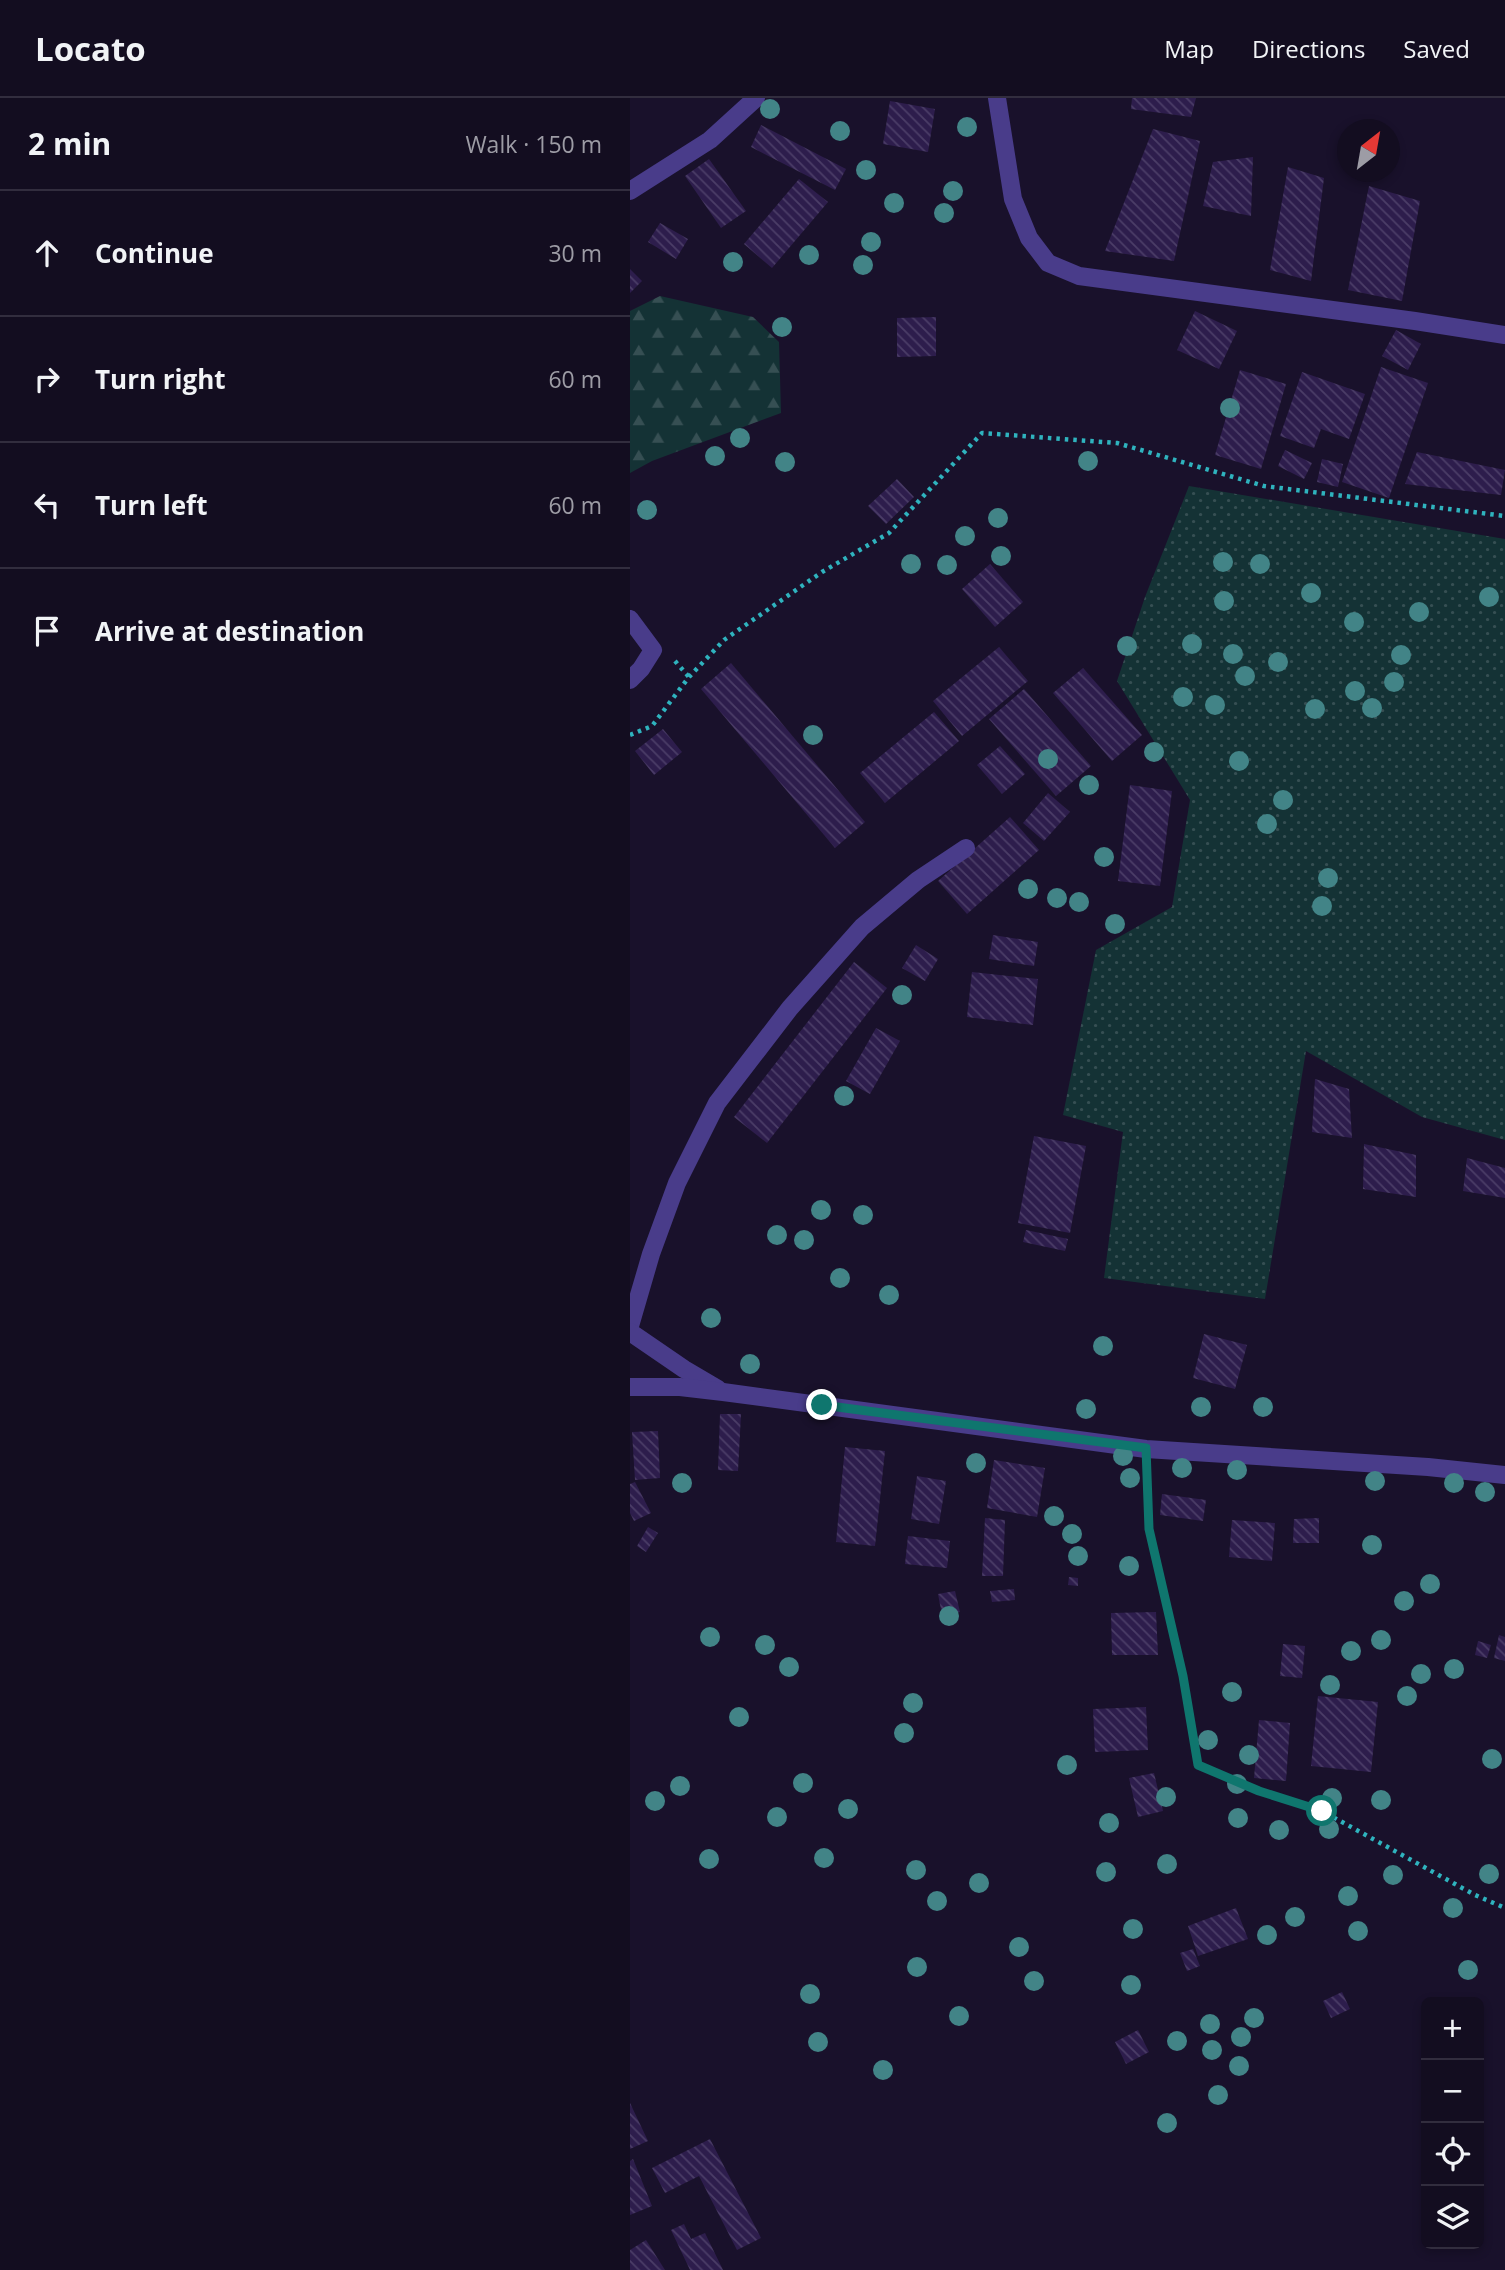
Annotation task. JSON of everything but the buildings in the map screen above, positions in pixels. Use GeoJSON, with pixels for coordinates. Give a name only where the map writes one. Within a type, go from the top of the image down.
{"type":"FeatureCollection","features":[{"type":"Feature","properties":{"kind":"street"},"geometry":{"type":"LineString","coordinates":[[630,191],[710,140],[756,98]]}},
{"type":"Feature","properties":{"kind":"street"},"geometry":{"type":"LineString","coordinates":[[997,98],[1013,199],[1029,237],[1048,263],[1079,276],[1505,335]]}},
{"type":"Feature","properties":{"kind":"street"},"geometry":{"type":"LineString","coordinates":[[630,618],[653,650],[630,680]]}},
{"type":"Feature","properties":{"kind":"street"},"geometry":{"type":"LineString","coordinates":[[630,1326],[651,1254],[677,1183],[717,1103],[789,1008],[862,927],[918,880],[966,848]]}},
{"type":"Feature","properties":{"kind":"street"},"geometry":{"type":"LineString","coordinates":[[630,1332],[723,1392]]}},
{"type":"Feature","properties":{"kind":"street"},"geometry":{"type":"LineString","coordinates":[[630,1387],[680,1387],[723,1392],[1146,1448],[1428,1467],[1505,1475]]}},
{"type":"Feature","properties":{"kind":"path"},"geometry":{"type":"LineString","coordinates":[[630,735],[652,726],[689,677],[724,640],[822,572],[889,533],[982,433],[1117,443],[1264,486],[1505,516]]}},
{"type":"Feature","properties":{"kind":"path"},"geometry":{"type":"LineString","coordinates":[[1146,1448],[1149,1529],[1183,1676],[1198,1765],[1259,1791],[1322,1811],[1475,1895],[1505,1908]]}},
{"type":"Feature","properties":{"kind":"green space"},"geometry":{"type":"Polygon","coordinates":[[[660,296],[753,317],[779,342],[781,413],[652,461],[630,473],[630,311],[660,296]]]}},
{"type":"Feature","properties":{"kind":"green space"},"geometry":{"type":"Polygon","coordinates":[[[1189,486],[1505,539],[1505,1140],[1422,1117],[1306,1051],[1265,1299],[1104,1278],[1123,1132],[1063,1115],[1096,950],[1172,907],[1190,800],[1117,681],[1145,597],[1189,486]]]}},
{"type":"Feature","properties":{"kind":"route"},"geometry":{"type":"LineString","coordinates":[[822,1405],[1146,1448],[1149,1529],[1183,1676],[1198,1765],[1259,1791],[1322,1811]]}}]}
